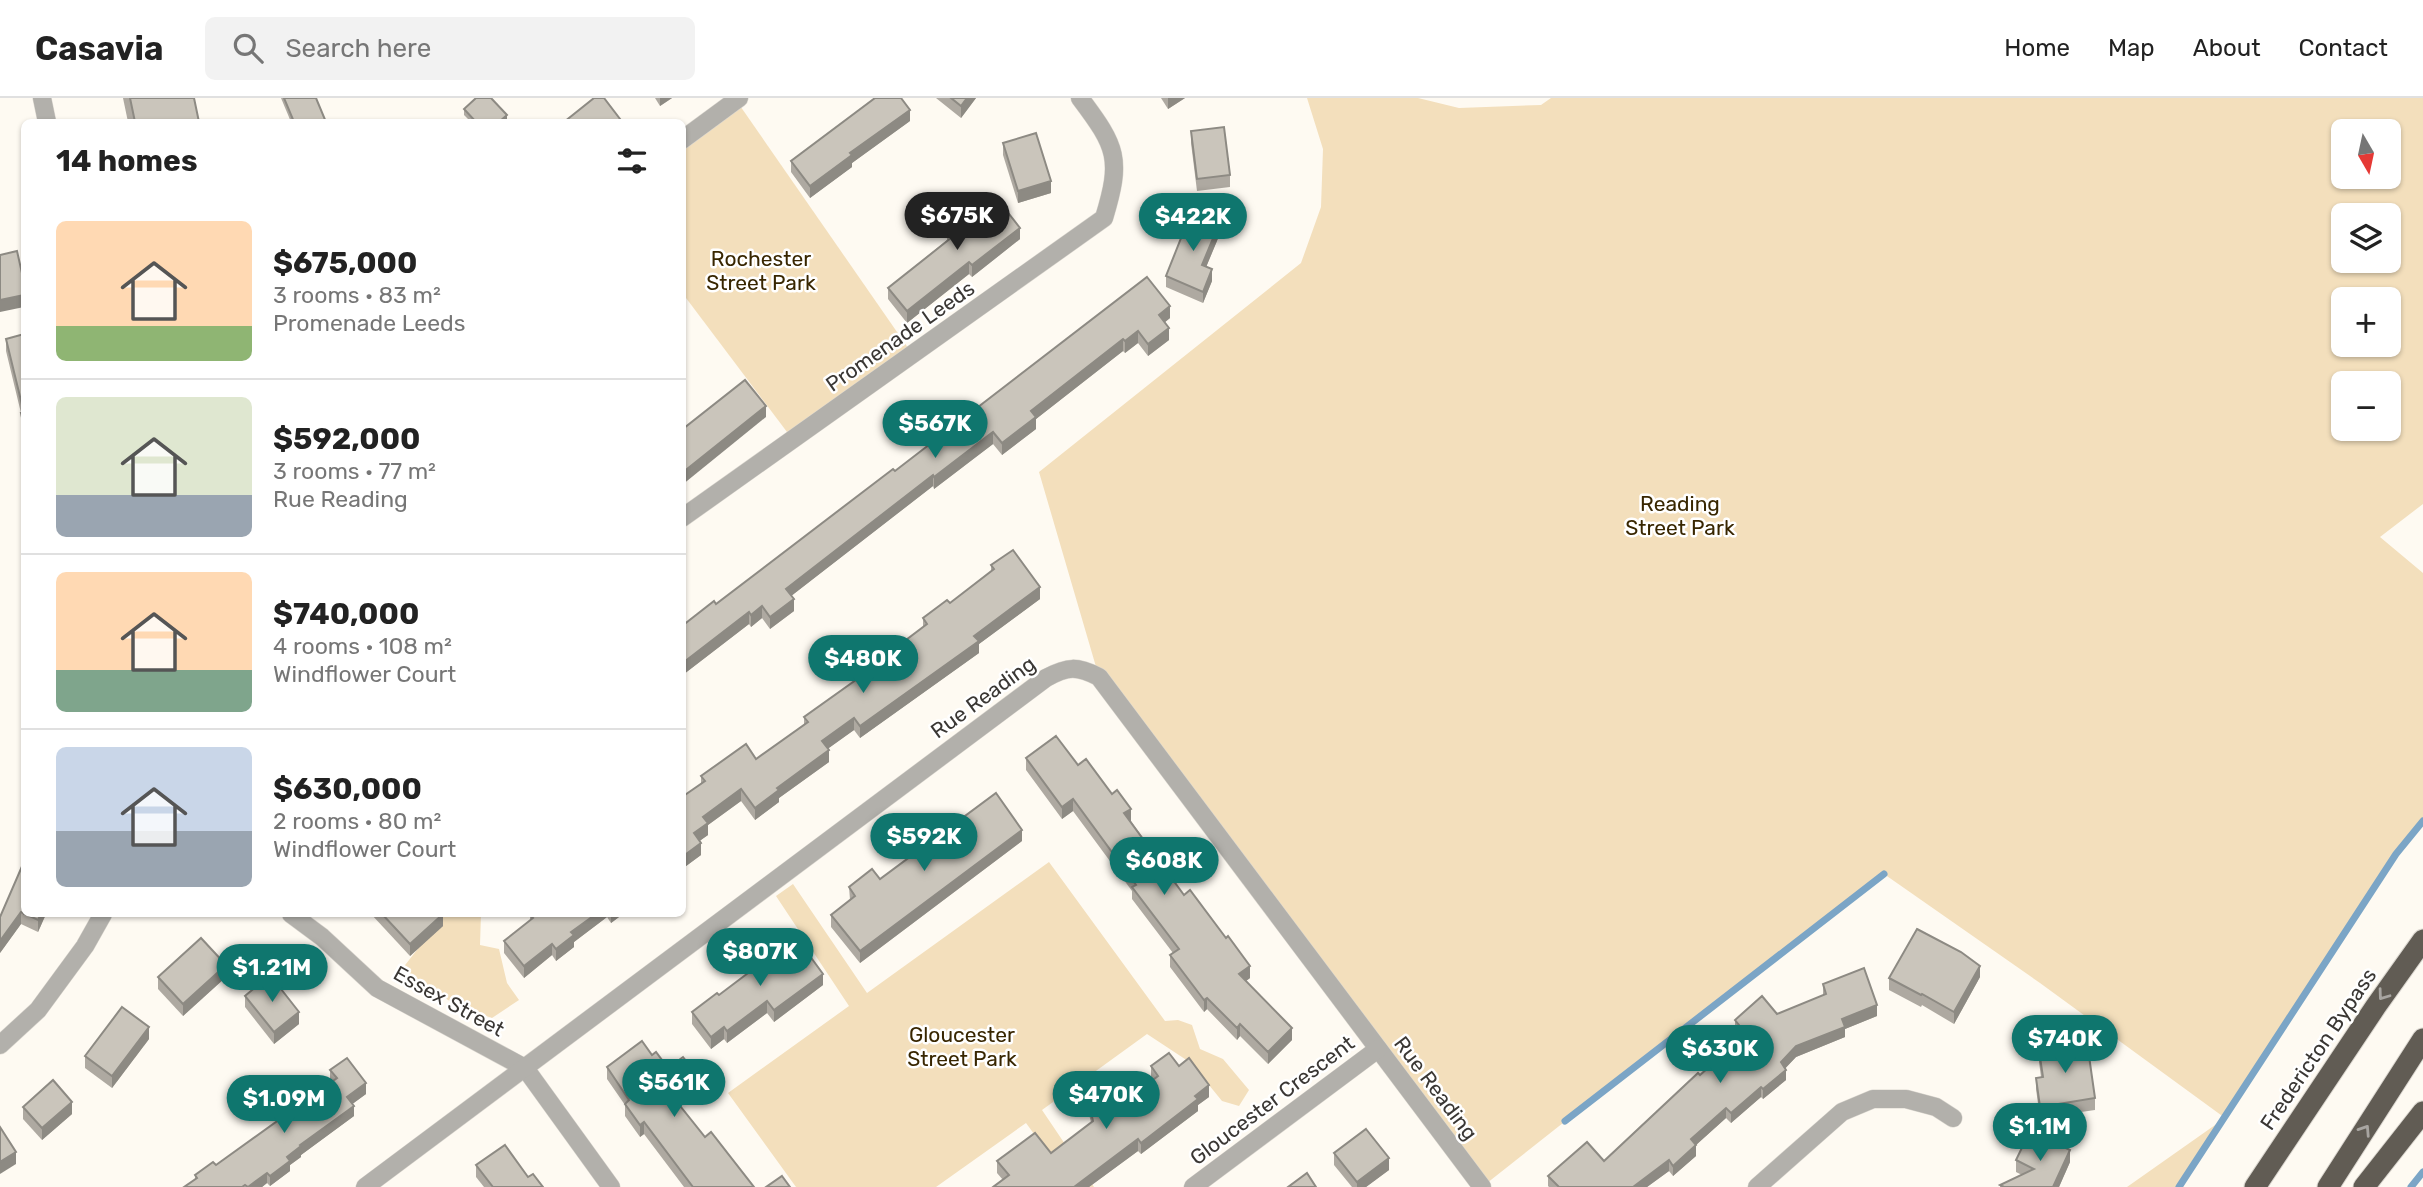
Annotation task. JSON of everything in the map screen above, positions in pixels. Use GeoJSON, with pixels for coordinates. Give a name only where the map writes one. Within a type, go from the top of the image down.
{"type":"FeatureCollection","features":[{"type":"Feature","properties":{"kind":"highway","name":"Fredericton Bypass"},"geometry":{"type":"LineString","coordinates":[[2255,1187],[2423,940]]}},
{"type":"Feature","properties":{"kind":"highway"},"geometry":{"type":"LineString","coordinates":[[2328,1187],[2423,1040]]}},
{"type":"Feature","properties":{"kind":"highway"},"geometry":{"type":"LineString","coordinates":[[2364,1187],[2423,1112]]}},
{"type":"Feature","properties":{"kind":"street"},"geometry":{"type":"LineString","coordinates":[[42,98],[46,119]]}},
{"type":"Feature","properties":{"kind":"street"},"geometry":{"type":"LineString","coordinates":[[686,137],[739,98]]}},
{"type":"Feature","properties":{"kind":"street","name":"Promenade Leeds"},"geometry":{"type":"LineString","coordinates":[[686,515],[1104,218],[1115,183],[1115,159],[1104,130],[1080,98]]}},
{"type":"Feature","properties":{"kind":"street","name":"Rue Reading"},"geometry":{"type":"LineString","coordinates":[[365,1187],[1046,678],[1062,669],[1082,668],[1099,677],[1482,1187]]}},
{"type":"Feature","properties":{"kind":"street"},"geometry":{"type":"LineString","coordinates":[[0,1045],[38,1010],[86,946],[101,917]]}},
{"type":"Feature","properties":{"kind":"street","name":"Essex Street"},"geometry":{"type":"LineString","coordinates":[[295,917],[322,937],[377,988],[525,1068]]}},
{"type":"Feature","properties":{"kind":"street","name":"Gloucester Crescent"},"geometry":{"type":"LineString","coordinates":[[1193,1187],[1378,1049]]}},
{"type":"Feature","properties":{"kind":"street"},"geometry":{"type":"LineString","coordinates":[[525,1068],[611,1187]]}},
{"type":"Feature","properties":{"kind":"street"},"geometry":{"type":"LineString","coordinates":[[1757,1187],[1842,1112],[1873,1099],[1906,1099],[1936,1107],[1953,1118]]}},
{"type":"Feature","properties":{"kind":"green space","name":"Reading Street Park"},"geometry":{"type":"Polygon","coordinates":[[[1307,98],[1418,98],[1459,108],[1541,105],[1551,98],[2423,98],[2423,504],[2380,537],[2423,573],[2423,821],[2396,854],[2224,1117],[1884,874],[1753,973],[1482,1187],[1099,677],[1039,472],[1301,263],[1321,207],[1323,149],[1307,98]]]}},
{"type":"Feature","properties":{"kind":"green space","name":"Rochester Street Park"},"geometry":{"type":"Polygon","coordinates":[[[736,100],[913,355],[793,440],[686,298],[686,138],[736,100]]]}},
{"type":"Feature","properties":{"kind":"green space","name":"Gloucester Street Park"},"geometry":{"type":"Polygon","coordinates":[[[1049,862],[1165,1021],[1178,1020],[1192,1025],[1200,1049],[1223,1059],[1249,1090],[1239,1106],[1222,1101],[1191,1063],[1147,1034],[1042,1110],[1094,1187],[1073,1187],[1026,1123],[936,1187],[796,1187],[728,1093],[849,1006],[776,896],[793,884],[867,993],[1049,862]]]}},
{"type":"Feature","properties":{"kind":"green space"},"geometry":{"type":"Polygon","coordinates":[[[443,917],[481,917],[480,945],[499,949],[507,983],[519,1000],[492,1018],[457,1006],[402,969],[443,917]]]}},
{"type":"Feature","properties":{"kind":"green space"},"geometry":{"type":"Polygon","coordinates":[[[2223,1119],[2179,1187],[2127,1187],[2223,1119]]]}},
{"type":"Feature","properties":{"kind":"building"},"geometry":{"type":"Polygon","coordinates":[[[130,98],[194,98],[198,119],[134,119],[130,98]]]}},
{"type":"Feature","properties":{"kind":"building"},"geometry":{"type":"Polygon","coordinates":[[[284,98],[316,98],[325,119],[293,119],[284,98]]]}},
{"type":"Feature","properties":{"kind":"building"},"geometry":{"type":"Polygon","coordinates":[[[476,98],[491,98],[507,115],[502,119],[473,119],[464,109],[476,98]]]}},
{"type":"Feature","properties":{"kind":"building"},"geometry":{"type":"Polygon","coordinates":[[[594,98],[604,98],[620,119],[568,119],[594,98]]]}},
{"type":"Feature","properties":{"kind":"building"},"geometry":{"type":"Polygon","coordinates":[[[875,98],[901,98],[910,110],[810,186],[791,161],[875,98]]]}},
{"type":"Feature","properties":{"kind":"building"},"geometry":{"type":"Polygon","coordinates":[[[951,98],[967,98],[961,106],[951,98]]]}},
{"type":"Feature","properties":{"kind":"building"},"geometry":{"type":"Polygon","coordinates":[[[1224,127],[1230,175],[1197,179],[1191,131],[1224,127]]]}},
{"type":"Feature","properties":{"kind":"building"},"geometry":{"type":"Polygon","coordinates":[[[1036,133],[1051,181],[1018,191],[1003,143],[1036,133]]]}},
{"type":"Feature","properties":{"kind":"building"},"geometry":{"type":"Polygon","coordinates":[[[995,196],[1020,228],[972,265],[969,262],[907,311],[888,288],[951,238],[947,234],[995,196]]]}},
{"type":"Feature","properties":{"kind":"building"},"geometry":{"type":"Polygon","coordinates":[[[1191,213],[1219,224],[1202,265],[1212,269],[1203,292],[1166,276],[1191,213]]]}},
{"type":"Feature","properties":{"kind":"building"},"geometry":{"type":"Polygon","coordinates":[[[17,251],[21,269],[21,296],[0,300],[0,255],[17,251]]]}},
{"type":"Feature","properties":{"kind":"building"},"geometry":{"type":"Polygon","coordinates":[[[1147,277],[1170,306],[1159,315],[1169,328],[1148,344],[1138,331],[1125,341],[1123,339],[1031,411],[1036,417],[1002,443],[993,432],[786,589],[794,599],[770,617],[762,606],[751,615],[749,612],[686,660],[686,623],[714,601],[716,604],[893,469],[895,471],[1147,277]]]}},
{"type":"Feature","properties":{"kind":"building"},"geometry":{"type":"Polygon","coordinates":[[[21,335],[21,401],[6,339],[21,335]]]}},
{"type":"Feature","properties":{"kind":"building"},"geometry":{"type":"Polygon","coordinates":[[[745,380],[766,406],[686,470],[686,426],[745,380]]]}},
{"type":"Feature","properties":{"kind":"building"},"geometry":{"type":"Polygon","coordinates":[[[1013,550],[1040,587],[974,636],[979,641],[860,726],[854,718],[822,741],[829,750],[777,788],[779,790],[755,808],[741,789],[703,817],[708,823],[694,833],[701,843],[686,854],[686,794],[705,781],[701,776],[746,744],[756,759],[808,722],[804,717],[867,672],[863,667],[884,652],[886,655],[927,624],[923,618],[947,600],[950,603],[994,569],[991,565],[1013,550]]]}},
{"type":"Feature","properties":{"kind":"building"},"geometry":{"type":"Polygon","coordinates":[[[1056,736],[1078,765],[1086,759],[1112,794],[1117,790],[1131,809],[1124,813],[1184,895],[1190,890],[1250,966],[1239,974],[1292,1028],[1268,1052],[1240,1024],[1237,1028],[1207,998],[1204,1000],[1170,955],[1179,949],[1132,887],[1136,885],[1073,799],[1062,807],[1026,758],[1056,736]]]}},
{"type":"Feature","properties":{"kind":"building"},"geometry":{"type":"Polygon","coordinates":[[[996,793],[1022,830],[860,951],[831,915],[855,896],[849,887],[872,869],[880,879],[996,793]]]}},
{"type":"Feature","properties":{"kind":"building"},"geometry":{"type":"Polygon","coordinates":[[[21,869],[21,912],[0,941],[0,917],[21,869]]]}},
{"type":"Feature","properties":{"kind":"building"},"geometry":{"type":"Polygon","coordinates":[[[385,917],[440,917],[410,944],[385,917]]]}},
{"type":"Feature","properties":{"kind":"building"},"geometry":{"type":"Polygon","coordinates":[[[592,917],[571,932],[574,935],[556,949],[552,944],[524,966],[504,941],[533,918],[592,917]]]}},
{"type":"Feature","properties":{"kind":"building"},"geometry":{"type":"Polygon","coordinates":[[[1917,929],[1961,952],[1980,966],[1954,1012],[1889,978],[1917,929]]]}},
{"type":"Feature","properties":{"kind":"building"},"geometry":{"type":"Polygon","coordinates":[[[796,937],[823,974],[774,1010],[767,1001],[727,1031],[724,1027],[711,1037],[692,1012],[796,937]]]}},
{"type":"Feature","properties":{"kind":"building"},"geometry":{"type":"Polygon","coordinates":[[[201,938],[226,965],[183,1004],[158,977],[201,938]]]}},
{"type":"Feature","properties":{"kind":"building"},"geometry":{"type":"Polygon","coordinates":[[[1864,968],[1877,1005],[1842,1019],[1845,1027],[1796,1046],[1781,1062],[1786,1070],[1731,1113],[1726,1108],[1691,1139],[1696,1145],[1673,1166],[1669,1160],[1633,1187],[1559,1187],[1548,1176],[1587,1142],[1604,1161],[1698,1073],[1700,1075],[1728,1050],[1720,1041],[1739,1025],[1735,1020],[1762,996],[1777,1014],[1826,994],[1823,984],[1864,968]]]}},
{"type":"Feature","properties":{"kind":"building"},"geometry":{"type":"Polygon","coordinates":[[[270,975],[299,1012],[274,1032],[245,996],[270,975]]]}},
{"type":"Feature","properties":{"kind":"building"},"geometry":{"type":"Polygon","coordinates":[[[122,1007],[149,1027],[112,1076],[85,1056],[122,1007]]]}},
{"type":"Feature","properties":{"kind":"building"},"geometry":{"type":"Polygon","coordinates":[[[642,1041],[652,1055],[656,1052],[668,1068],[683,1057],[695,1072],[669,1092],[705,1137],[711,1132],[754,1187],[693,1187],[644,1122],[640,1125],[625,1104],[629,1100],[607,1067],[642,1041]]]}},
{"type":"Feature","properties":{"kind":"building"},"geometry":{"type":"Polygon","coordinates":[[[2087,1042],[2095,1098],[2040,1107],[2036,1078],[2043,1077],[2039,1051],[2087,1042]]]}},
{"type":"Feature","properties":{"kind":"building"},"geometry":{"type":"Polygon","coordinates":[[[1169,1053],[1179,1066],[1189,1058],[1209,1085],[1195,1096],[1198,1099],[1141,1143],[1138,1139],[1074,1187],[993,1187],[1009,1175],[997,1161],[1035,1133],[1051,1153],[1093,1121],[1088,1099],[1105,1111],[1114,1105],[1116,1108],[1158,1076],[1151,1066],[1169,1053]]]}},
{"type":"Feature","properties":{"kind":"building"},"geometry":{"type":"Polygon","coordinates":[[[347,1058],[366,1083],[347,1097],[354,1106],[300,1145],[287,1157],[290,1161],[270,1176],[267,1173],[248,1187],[184,1187],[213,1162],[216,1165],[337,1078],[330,1070],[347,1058]]]}},
{"type":"Feature","properties":{"kind":"building"},"geometry":{"type":"Polygon","coordinates":[[[53,1080],[72,1102],[42,1128],[23,1107],[53,1080]]]}},
{"type":"Feature","properties":{"kind":"building"},"geometry":{"type":"Polygon","coordinates":[[[0,1127],[16,1152],[0,1162],[0,1127]]]}},
{"type":"Feature","properties":{"kind":"building"},"geometry":{"type":"Polygon","coordinates":[[[1366,1129],[1389,1158],[1357,1182],[1334,1153],[1366,1129]]]}},
{"type":"Feature","properties":{"kind":"building"},"geometry":{"type":"Polygon","coordinates":[[[2030,1131],[2070,1150],[2053,1187],[2000,1185],[2034,1169],[2016,1160],[2030,1131]]]}},
{"type":"Feature","properties":{"kind":"building"},"geometry":{"type":"Polygon","coordinates":[[[505,1145],[528,1177],[533,1174],[543,1187],[493,1187],[476,1165],[505,1145]]]}},
{"type":"Feature","properties":{"kind":"building"},"geometry":{"type":"Polygon","coordinates":[[[1307,1173],[1316,1187],[1288,1187],[1307,1173]]]}},
{"type":"Feature","properties":{"kind":"building"},"geometry":{"type":"Polygon","coordinates":[[[782,1176],[790,1187],[766,1187],[782,1176]]]}},
{"type":"Feature","properties":{"kind":"waterway"},"geometry":{"type":"LineString","coordinates":[[2179,1187],[2396,854],[2423,821]]}},
{"type":"Feature","properties":{"kind":"waterway"},"geometry":{"type":"LineString","coordinates":[[1565,1121],[1884,874]]}},
{"type":"Feature","properties":{"kind":"waterway"},"geometry":{"type":"LineString","coordinates":[[2411,1187],[2423,1172]]}}]}
